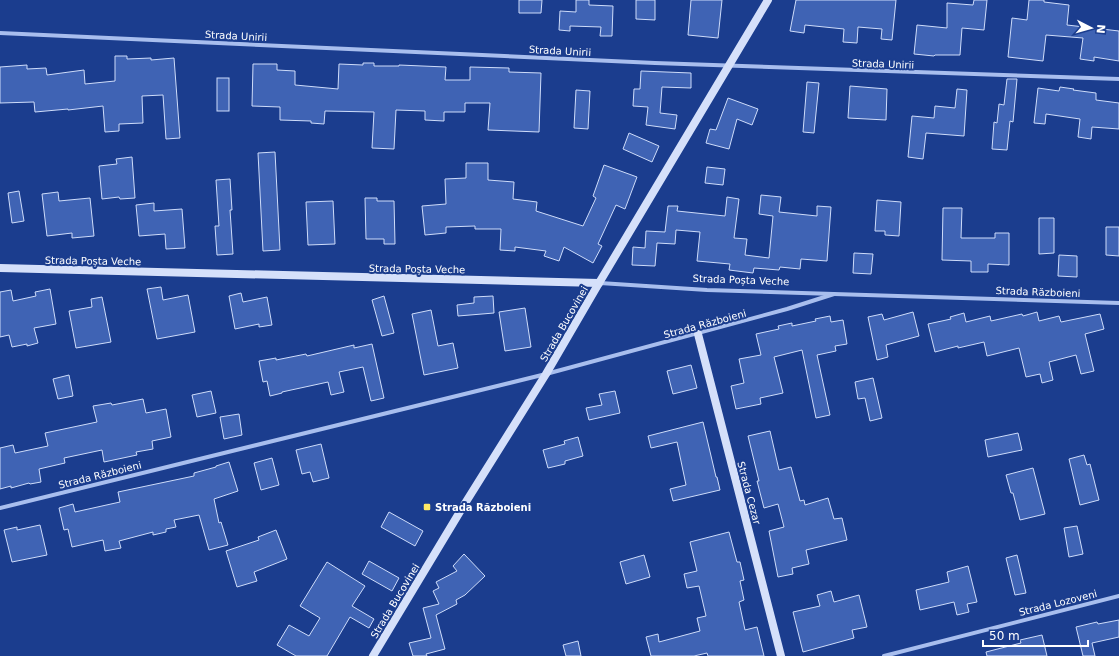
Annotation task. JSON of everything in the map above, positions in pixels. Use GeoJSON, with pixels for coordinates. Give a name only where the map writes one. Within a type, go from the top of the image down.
{"type":"FeatureCollection","features":[{"type":"Feature","properties":{"kind":"street","name":"Strada Bucovinei"},"geometry":{"type":"LineString","coordinates":[[373,656],[464,505],[546,374],[768,0]]}},
{"type":"Feature","properties":{"kind":"street","name":"Strada Unirii"},"geometry":{"type":"LineString","coordinates":[[0,33],[729,66],[1119,79]]}},
{"type":"Feature","properties":{"kind":"street","name":"Strada Poșta Veche"},"geometry":{"type":"LineString","coordinates":[[0,268],[599,283],[707,290],[834,294]]}},
{"type":"Feature","properties":{"kind":"street","name":"Strada Războieni"},"geometry":{"type":"LineString","coordinates":[[0,508],[546,374],[698,334],[834,294],[1119,302]]}},
{"type":"Feature","properties":{"kind":"street","name":"Strada Cezar"},"geometry":{"type":"LineString","coordinates":[[698,334],[781,656]]}},
{"type":"Feature","properties":{"kind":"street","name":"Strada Lozoveni"},"geometry":{"type":"LineString","coordinates":[[884,656],[1119,596]]}},
{"type":"Feature","properties":{"kind":"building"},"geometry":{"type":"Polygon","coordinates":[[[519,0],[542,0],[541,13],[519,13],[519,0]]]}},
{"type":"Feature","properties":{"kind":"building"},"geometry":{"type":"Polygon","coordinates":[[[576,0],[589,0],[589,5],[613,6],[612,36],[600,36],[601,27],[570,26],[570,31],[559,30],[560,11],[576,12],[576,0]]]}},
{"type":"Feature","properties":{"kind":"building"},"geometry":{"type":"Polygon","coordinates":[[[636,0],[655,0],[655,20],[636,19],[636,0]]]}},
{"type":"Feature","properties":{"kind":"building"},"geometry":{"type":"Polygon","coordinates":[[[691,0],[722,0],[718,38],[688,35],[691,0]]]}},
{"type":"Feature","properties":{"kind":"building"},"geometry":{"type":"Polygon","coordinates":[[[796,0],[896,0],[892,40],[881,39],[882,29],[858,27],[857,43],[843,42],[844,29],[805,25],[804,33],[790,31],[796,0]]]}},
{"type":"Feature","properties":{"kind":"building"},"geometry":{"type":"Polygon","coordinates":[[[974,0],[987,0],[984,30],[962,28],[960,55],[934,56],[914,54],[917,25],[947,28],[947,3],[973,5],[974,0]]]}},
{"type":"Feature","properties":{"kind":"building"},"geometry":{"type":"Polygon","coordinates":[[[1029,0],[1044,0],[1044,2],[1069,5],[1067,25],[1119,31],[1119,61],[1094,57],[1094,61],[1080,59],[1083,38],[1046,35],[1043,61],[1008,57],[1012,18],[1027,20],[1029,0]]]}},
{"type":"Feature","properties":{"kind":"building"},"geometry":{"type":"Polygon","coordinates":[[[115,56],[127,56],[127,59],[151,58],[151,60],[174,58],[180,138],[166,139],[163,95],[142,96],[143,123],[119,124],[119,131],[105,132],[103,106],[35,112],[34,102],[0,103],[0,67],[27,65],[27,69],[46,68],[47,75],[84,70],[85,84],[115,81],[115,56]]]}},
{"type":"Feature","properties":{"kind":"building"},"geometry":{"type":"Polygon","coordinates":[[[363,63],[374,63],[374,66],[399,65],[446,67],[445,80],[470,80],[470,67],[509,68],[509,72],[541,73],[539,132],[488,130],[490,103],[465,103],[465,112],[444,112],[444,121],[425,120],[425,111],[396,110],[394,149],[372,148],[374,112],[325,111],[324,124],[311,123],[311,121],[280,120],[280,107],[252,106],[253,64],[277,64],[277,70],[295,71],[295,85],[338,89],[339,64],[363,65],[363,63]]]}},
{"type":"Feature","properties":{"kind":"building"},"geometry":{"type":"Polygon","coordinates":[[[641,71],[691,73],[691,88],[662,87],[660,113],[677,115],[675,129],[646,125],[648,107],[633,106],[634,89],[640,89],[641,71]]]}},
{"type":"Feature","properties":{"kind":"building"},"geometry":{"type":"Polygon","coordinates":[[[217,78],[229,78],[229,111],[217,111],[217,78]]]}},
{"type":"Feature","properties":{"kind":"building"},"geometry":{"type":"Polygon","coordinates":[[[1007,79],[1017,79],[1013,122],[1010,121],[1007,150],[992,149],[994,122],[997,123],[999,104],[1004,105],[1007,79]]]}},
{"type":"Feature","properties":{"kind":"building"},"geometry":{"type":"Polygon","coordinates":[[[807,82],[819,83],[814,133],[803,132],[807,82]]]}},
{"type":"Feature","properties":{"kind":"building"},"geometry":{"type":"Polygon","coordinates":[[[850,86],[887,89],[886,120],[848,118],[850,86]]]}},
{"type":"Feature","properties":{"kind":"building"},"geometry":{"type":"Polygon","coordinates":[[[1060,87],[1096,93],[1096,100],[1119,103],[1119,129],[1092,127],[1091,139],[1078,137],[1080,119],[1046,114],[1045,124],[1034,123],[1038,88],[1059,91],[1060,87]]]}},
{"type":"Feature","properties":{"kind":"building"},"geometry":{"type":"Polygon","coordinates":[[[957,89],[967,90],[964,136],[926,133],[923,159],[908,157],[912,116],[934,118],[935,106],[955,108],[957,89]]]}},
{"type":"Feature","properties":{"kind":"building"},"geometry":{"type":"Polygon","coordinates":[[[576,90],[590,91],[588,129],[574,128],[576,90]]]}},
{"type":"Feature","properties":{"kind":"building"},"geometry":{"type":"Polygon","coordinates":[[[728,98],[758,109],[752,125],[737,119],[729,149],[706,143],[710,129],[716,130],[728,98]]]}},
{"type":"Feature","properties":{"kind":"building"},"geometry":{"type":"Polygon","coordinates":[[[629,133],[659,146],[652,162],[623,149],[629,133]]]}},
{"type":"Feature","properties":{"kind":"building"},"geometry":{"type":"Polygon","coordinates":[[[275,152],[280,250],[263,251],[258,153],[275,152]]]}},
{"type":"Feature","properties":{"kind":"building"},"geometry":{"type":"Polygon","coordinates":[[[132,157],[135,198],[120,199],[119,197],[102,199],[99,166],[117,164],[116,159],[132,157]]]}},
{"type":"Feature","properties":{"kind":"building"},"geometry":{"type":"Polygon","coordinates":[[[466,163],[488,163],[488,180],[514,182],[513,199],[537,202],[536,211],[583,226],[596,198],[593,196],[604,165],[637,177],[625,209],[616,205],[598,244],[602,246],[593,263],[564,247],[559,261],[544,256],[546,251],[515,247],[515,251],[500,250],[501,229],[475,229],[475,226],[446,227],[446,233],[425,235],[422,206],[446,204],[445,179],[466,178],[466,163]]]}},
{"type":"Feature","properties":{"kind":"building"},"geometry":{"type":"Polygon","coordinates":[[[707,167],[725,169],[723,185],[705,183],[707,167]]]}},
{"type":"Feature","properties":{"kind":"building"},"geometry":{"type":"Polygon","coordinates":[[[230,179],[232,210],[230,210],[233,254],[217,255],[215,226],[219,226],[216,180],[230,179]]]}},
{"type":"Feature","properties":{"kind":"building"},"geometry":{"type":"Polygon","coordinates":[[[19,191],[24,221],[12,223],[8,193],[19,191]]]}},
{"type":"Feature","properties":{"kind":"building"},"geometry":{"type":"Polygon","coordinates":[[[58,192],[59,201],[90,198],[94,236],[72,238],[72,233],[47,236],[42,194],[58,192]]]}},
{"type":"Feature","properties":{"kind":"building"},"geometry":{"type":"Polygon","coordinates":[[[761,195],[781,197],[779,212],[817,216],[817,206],[831,207],[827,261],[801,259],[800,269],[780,267],[779,270],[754,268],[753,273],[729,270],[730,264],[697,261],[700,232],[676,230],[675,244],[657,243],[655,266],[632,265],[633,247],[645,248],[646,231],[665,232],[668,206],[678,206],[677,211],[725,216],[727,197],[739,199],[734,238],[747,239],[745,255],[769,258],[773,216],[759,214],[761,195]]]}},
{"type":"Feature","properties":{"kind":"building"},"geometry":{"type":"Polygon","coordinates":[[[365,198],[377,198],[377,201],[394,201],[395,244],[384,244],[384,239],[366,239],[365,198]]]}},
{"type":"Feature","properties":{"kind":"building"},"geometry":{"type":"Polygon","coordinates":[[[877,200],[901,202],[899,236],[885,235],[885,231],[875,231],[877,200]]]}},
{"type":"Feature","properties":{"kind":"building"},"geometry":{"type":"Polygon","coordinates":[[[333,201],[335,244],[308,245],[306,202],[333,201]]]}},
{"type":"Feature","properties":{"kind":"building"},"geometry":{"type":"Polygon","coordinates":[[[154,203],[154,211],[182,209],[185,248],[166,249],[165,234],[139,236],[136,205],[154,203]]]}},
{"type":"Feature","properties":{"kind":"building"},"geometry":{"type":"Polygon","coordinates":[[[943,208],[962,208],[961,238],[995,238],[995,233],[1009,233],[1009,265],[988,264],[988,272],[971,272],[971,261],[942,260],[943,208]]]}},
{"type":"Feature","properties":{"kind":"building"},"geometry":{"type":"Polygon","coordinates":[[[1039,218],[1054,218],[1054,253],[1039,254],[1039,218]]]}},
{"type":"Feature","properties":{"kind":"building"},"geometry":{"type":"Polygon","coordinates":[[[1106,227],[1119,227],[1119,256],[1106,255],[1106,227]]]}},
{"type":"Feature","properties":{"kind":"building"},"geometry":{"type":"Polygon","coordinates":[[[854,253],[873,254],[871,274],[853,273],[854,253]]]}},
{"type":"Feature","properties":{"kind":"building"},"geometry":{"type":"Polygon","coordinates":[[[1059,255],[1077,256],[1077,277],[1058,276],[1059,255]]]}},
{"type":"Feature","properties":{"kind":"building"},"geometry":{"type":"Polygon","coordinates":[[[161,287],[163,300],[188,295],[195,332],[157,339],[147,289],[161,287]]]}},
{"type":"Feature","properties":{"kind":"building"},"geometry":{"type":"Polygon","coordinates":[[[50,289],[56,324],[34,328],[38,343],[27,346],[27,344],[12,347],[9,335],[0,337],[0,292],[11,290],[13,301],[36,296],[35,292],[50,289]]]}},
{"type":"Feature","properties":{"kind":"building"},"geometry":{"type":"Polygon","coordinates":[[[241,293],[243,302],[267,297],[272,325],[259,327],[259,324],[235,329],[229,296],[241,293]]]}},
{"type":"Feature","properties":{"kind":"building"},"geometry":{"type":"Polygon","coordinates":[[[384,296],[394,333],[382,336],[372,300],[384,296]]]}},
{"type":"Feature","properties":{"kind":"building"},"geometry":{"type":"Polygon","coordinates":[[[493,296],[494,313],[458,316],[457,305],[474,303],[474,297],[493,296]]]}},
{"type":"Feature","properties":{"kind":"building"},"geometry":{"type":"Polygon","coordinates":[[[102,297],[111,342],[76,348],[69,311],[92,307],[91,299],[102,297]]]}},
{"type":"Feature","properties":{"kind":"building"},"geometry":{"type":"Polygon","coordinates":[[[525,308],[531,347],[505,351],[499,312],[525,308]]]}},
{"type":"Feature","properties":{"kind":"building"},"geometry":{"type":"Polygon","coordinates":[[[431,310],[438,346],[453,343],[458,368],[424,375],[412,314],[431,310]]]}},
{"type":"Feature","properties":{"kind":"building"},"geometry":{"type":"Polygon","coordinates":[[[913,312],[919,336],[886,345],[888,357],[877,360],[868,317],[882,314],[884,320],[913,312]]]}},
{"type":"Feature","properties":{"kind":"building"},"geometry":{"type":"Polygon","coordinates":[[[1037,312],[1039,321],[1059,316],[1061,322],[1100,314],[1104,329],[1085,334],[1094,371],[1081,374],[1076,355],[1049,362],[1053,380],[1042,383],[1040,374],[1026,377],[1019,348],[987,356],[984,342],[958,348],[958,346],[935,352],[928,324],[951,319],[950,317],[964,313],[966,322],[990,316],[991,321],[1022,314],[1023,316],[1037,312]]]}},
{"type":"Feature","properties":{"kind":"building"},"geometry":{"type":"Polygon","coordinates":[[[830,316],[831,322],[843,320],[847,344],[835,346],[836,351],[817,355],[830,415],[816,418],[802,350],[774,357],[783,393],[760,398],[761,404],[736,409],[731,386],[744,383],[739,359],[761,355],[756,334],[779,329],[778,326],[792,323],[792,326],[816,321],[815,319],[830,316]]]}},
{"type":"Feature","properties":{"kind":"building"},"geometry":{"type":"Polygon","coordinates":[[[372,344],[384,398],[371,401],[363,367],[339,372],[344,392],[331,395],[328,382],[270,396],[267,381],[263,382],[259,361],[276,358],[276,360],[306,354],[307,356],[354,345],[354,348],[372,344]]]}},
{"type":"Feature","properties":{"kind":"building"},"geometry":{"type":"Polygon","coordinates":[[[691,365],[697,388],[673,394],[667,371],[691,365]]]}},
{"type":"Feature","properties":{"kind":"building"},"geometry":{"type":"Polygon","coordinates":[[[69,375],[73,396],[58,399],[53,379],[69,375]]]}},
{"type":"Feature","properties":{"kind":"building"},"geometry":{"type":"Polygon","coordinates":[[[873,378],[882,418],[870,421],[865,398],[858,399],[855,382],[873,378]]]}},
{"type":"Feature","properties":{"kind":"building"},"geometry":{"type":"Polygon","coordinates":[[[211,391],[216,413],[197,417],[192,395],[211,391]]]}},
{"type":"Feature","properties":{"kind":"building"},"geometry":{"type":"Polygon","coordinates":[[[615,391],[620,413],[589,420],[586,408],[602,405],[599,394],[615,391]]]}},
{"type":"Feature","properties":{"kind":"building"},"geometry":{"type":"Polygon","coordinates":[[[143,399],[146,413],[166,409],[171,437],[152,441],[153,449],[136,452],[137,455],[104,462],[102,450],[64,458],[65,463],[39,469],[41,482],[0,489],[0,448],[13,445],[15,453],[48,446],[45,433],[97,422],[93,406],[111,403],[112,405],[143,399]]]}},
{"type":"Feature","properties":{"kind":"building"},"geometry":{"type":"Polygon","coordinates":[[[239,414],[242,435],[224,439],[220,417],[239,414]]]}},
{"type":"Feature","properties":{"kind":"building"},"geometry":{"type":"Polygon","coordinates":[[[703,422],[720,490],[673,501],[670,489],[686,485],[677,442],[651,448],[648,436],[703,422]]]}},
{"type":"Feature","properties":{"kind":"building"},"geometry":{"type":"Polygon","coordinates":[[[770,431],[779,470],[791,467],[800,501],[804,500],[805,505],[828,498],[834,519],[842,518],[847,540],[806,550],[809,564],[792,568],[793,574],[778,577],[769,531],[784,527],[778,504],[764,508],[748,436],[770,431]]]}},
{"type":"Feature","properties":{"kind":"building"},"geometry":{"type":"Polygon","coordinates":[[[1018,433],[1022,450],[988,457],[985,440],[1018,433]]]}},
{"type":"Feature","properties":{"kind":"building"},"geometry":{"type":"Polygon","coordinates":[[[578,437],[583,456],[565,461],[565,464],[548,468],[543,450],[565,444],[564,441],[578,437]]]}},
{"type":"Feature","properties":{"kind":"building"},"geometry":{"type":"Polygon","coordinates":[[[321,444],[329,478],[313,482],[310,472],[302,474],[296,450],[321,444]]]}},
{"type":"Feature","properties":{"kind":"building"},"geometry":{"type":"Polygon","coordinates":[[[1084,455],[1087,465],[1090,464],[1099,500],[1080,505],[1069,459],[1084,455]]]}},
{"type":"Feature","properties":{"kind":"building"},"geometry":{"type":"Polygon","coordinates":[[[272,458],[279,485],[261,490],[254,463],[272,458]]]}},
{"type":"Feature","properties":{"kind":"building"},"geometry":{"type":"Polygon","coordinates":[[[229,462],[238,491],[214,499],[219,523],[221,522],[228,545],[209,550],[199,515],[174,520],[176,527],[166,529],[166,532],[153,535],[153,532],[119,541],[121,548],[105,551],[103,540],[72,547],[68,529],[64,530],[59,508],[73,504],[75,512],[120,502],[118,492],[194,476],[194,473],[229,462]]]}},
{"type":"Feature","properties":{"kind":"building"},"geometry":{"type":"Polygon","coordinates":[[[1033,468],[1045,514],[1020,520],[1013,493],[1011,493],[1006,475],[1033,468]]]}},
{"type":"Feature","properties":{"kind":"building"},"geometry":{"type":"Polygon","coordinates":[[[389,512],[423,531],[415,546],[381,527],[389,512]]]}},
{"type":"Feature","properties":{"kind":"building"},"geometry":{"type":"Polygon","coordinates":[[[40,525],[47,555],[12,562],[4,530],[17,527],[17,530],[40,525]]]}},
{"type":"Feature","properties":{"kind":"building"},"geometry":{"type":"Polygon","coordinates":[[[1077,526],[1083,554],[1069,557],[1064,528],[1077,526]]]}},
{"type":"Feature","properties":{"kind":"building"},"geometry":{"type":"Polygon","coordinates":[[[276,530],[287,559],[254,572],[257,581],[237,587],[226,551],[259,540],[258,537],[276,530]]]}},
{"type":"Feature","properties":{"kind":"building"},"geometry":{"type":"Polygon","coordinates":[[[729,532],[737,562],[740,562],[744,580],[740,581],[744,600],[739,602],[745,630],[757,627],[764,656],[708,656],[707,653],[694,656],[651,656],[646,637],[658,634],[659,642],[700,631],[697,618],[706,616],[699,586],[687,588],[684,574],[697,571],[690,542],[729,532]]]}},
{"type":"Feature","properties":{"kind":"building"},"geometry":{"type":"Polygon","coordinates":[[[464,554],[485,576],[465,595],[456,600],[457,604],[436,615],[445,649],[426,654],[427,656],[413,656],[409,643],[431,638],[423,608],[439,604],[433,591],[439,588],[436,582],[457,571],[453,566],[464,554]]]}},
{"type":"Feature","properties":{"kind":"building"},"geometry":{"type":"Polygon","coordinates":[[[644,555],[650,577],[626,584],[620,562],[644,555]]]}},
{"type":"Feature","properties":{"kind":"building"},"geometry":{"type":"Polygon","coordinates":[[[1017,555],[1026,593],[1015,595],[1006,558],[1017,555]]]}},
{"type":"Feature","properties":{"kind":"building"},"geometry":{"type":"Polygon","coordinates":[[[369,561],[399,578],[392,591],[362,574],[369,561]]]}},
{"type":"Feature","properties":{"kind":"building"},"geometry":{"type":"Polygon","coordinates":[[[327,562],[365,586],[352,606],[374,619],[369,628],[350,617],[327,656],[296,656],[277,645],[289,625],[309,636],[320,618],[300,606],[327,562]]]}},
{"type":"Feature","properties":{"kind":"building"},"geometry":{"type":"Polygon","coordinates":[[[968,566],[977,602],[967,604],[969,612],[957,615],[954,602],[920,610],[916,590],[949,582],[947,572],[968,566]]]}},
{"type":"Feature","properties":{"kind":"building"},"geometry":{"type":"Polygon","coordinates":[[[831,591],[834,602],[859,595],[867,627],[852,630],[854,638],[803,652],[793,612],[820,606],[817,595],[831,591]]]}},
{"type":"Feature","properties":{"kind":"building"},"geometry":{"type":"Polygon","coordinates":[[[1119,620],[1119,637],[1092,643],[1095,656],[1083,656],[1076,627],[1097,622],[1098,624],[1119,620]]]}},
{"type":"Feature","properties":{"kind":"building"},"geometry":{"type":"Polygon","coordinates":[[[1042,635],[1047,656],[987,656],[986,652],[1021,643],[1020,640],[1042,635]]]}},
{"type":"Feature","properties":{"kind":"building"},"geometry":{"type":"Polygon","coordinates":[[[578,641],[581,656],[566,656],[563,645],[578,641]]]}},
{"type":"Feature","properties":{"kind":"place","name":"Strada Războieni"},"geometry":{"type":"Point","coordinates":[427,507]}}]}
